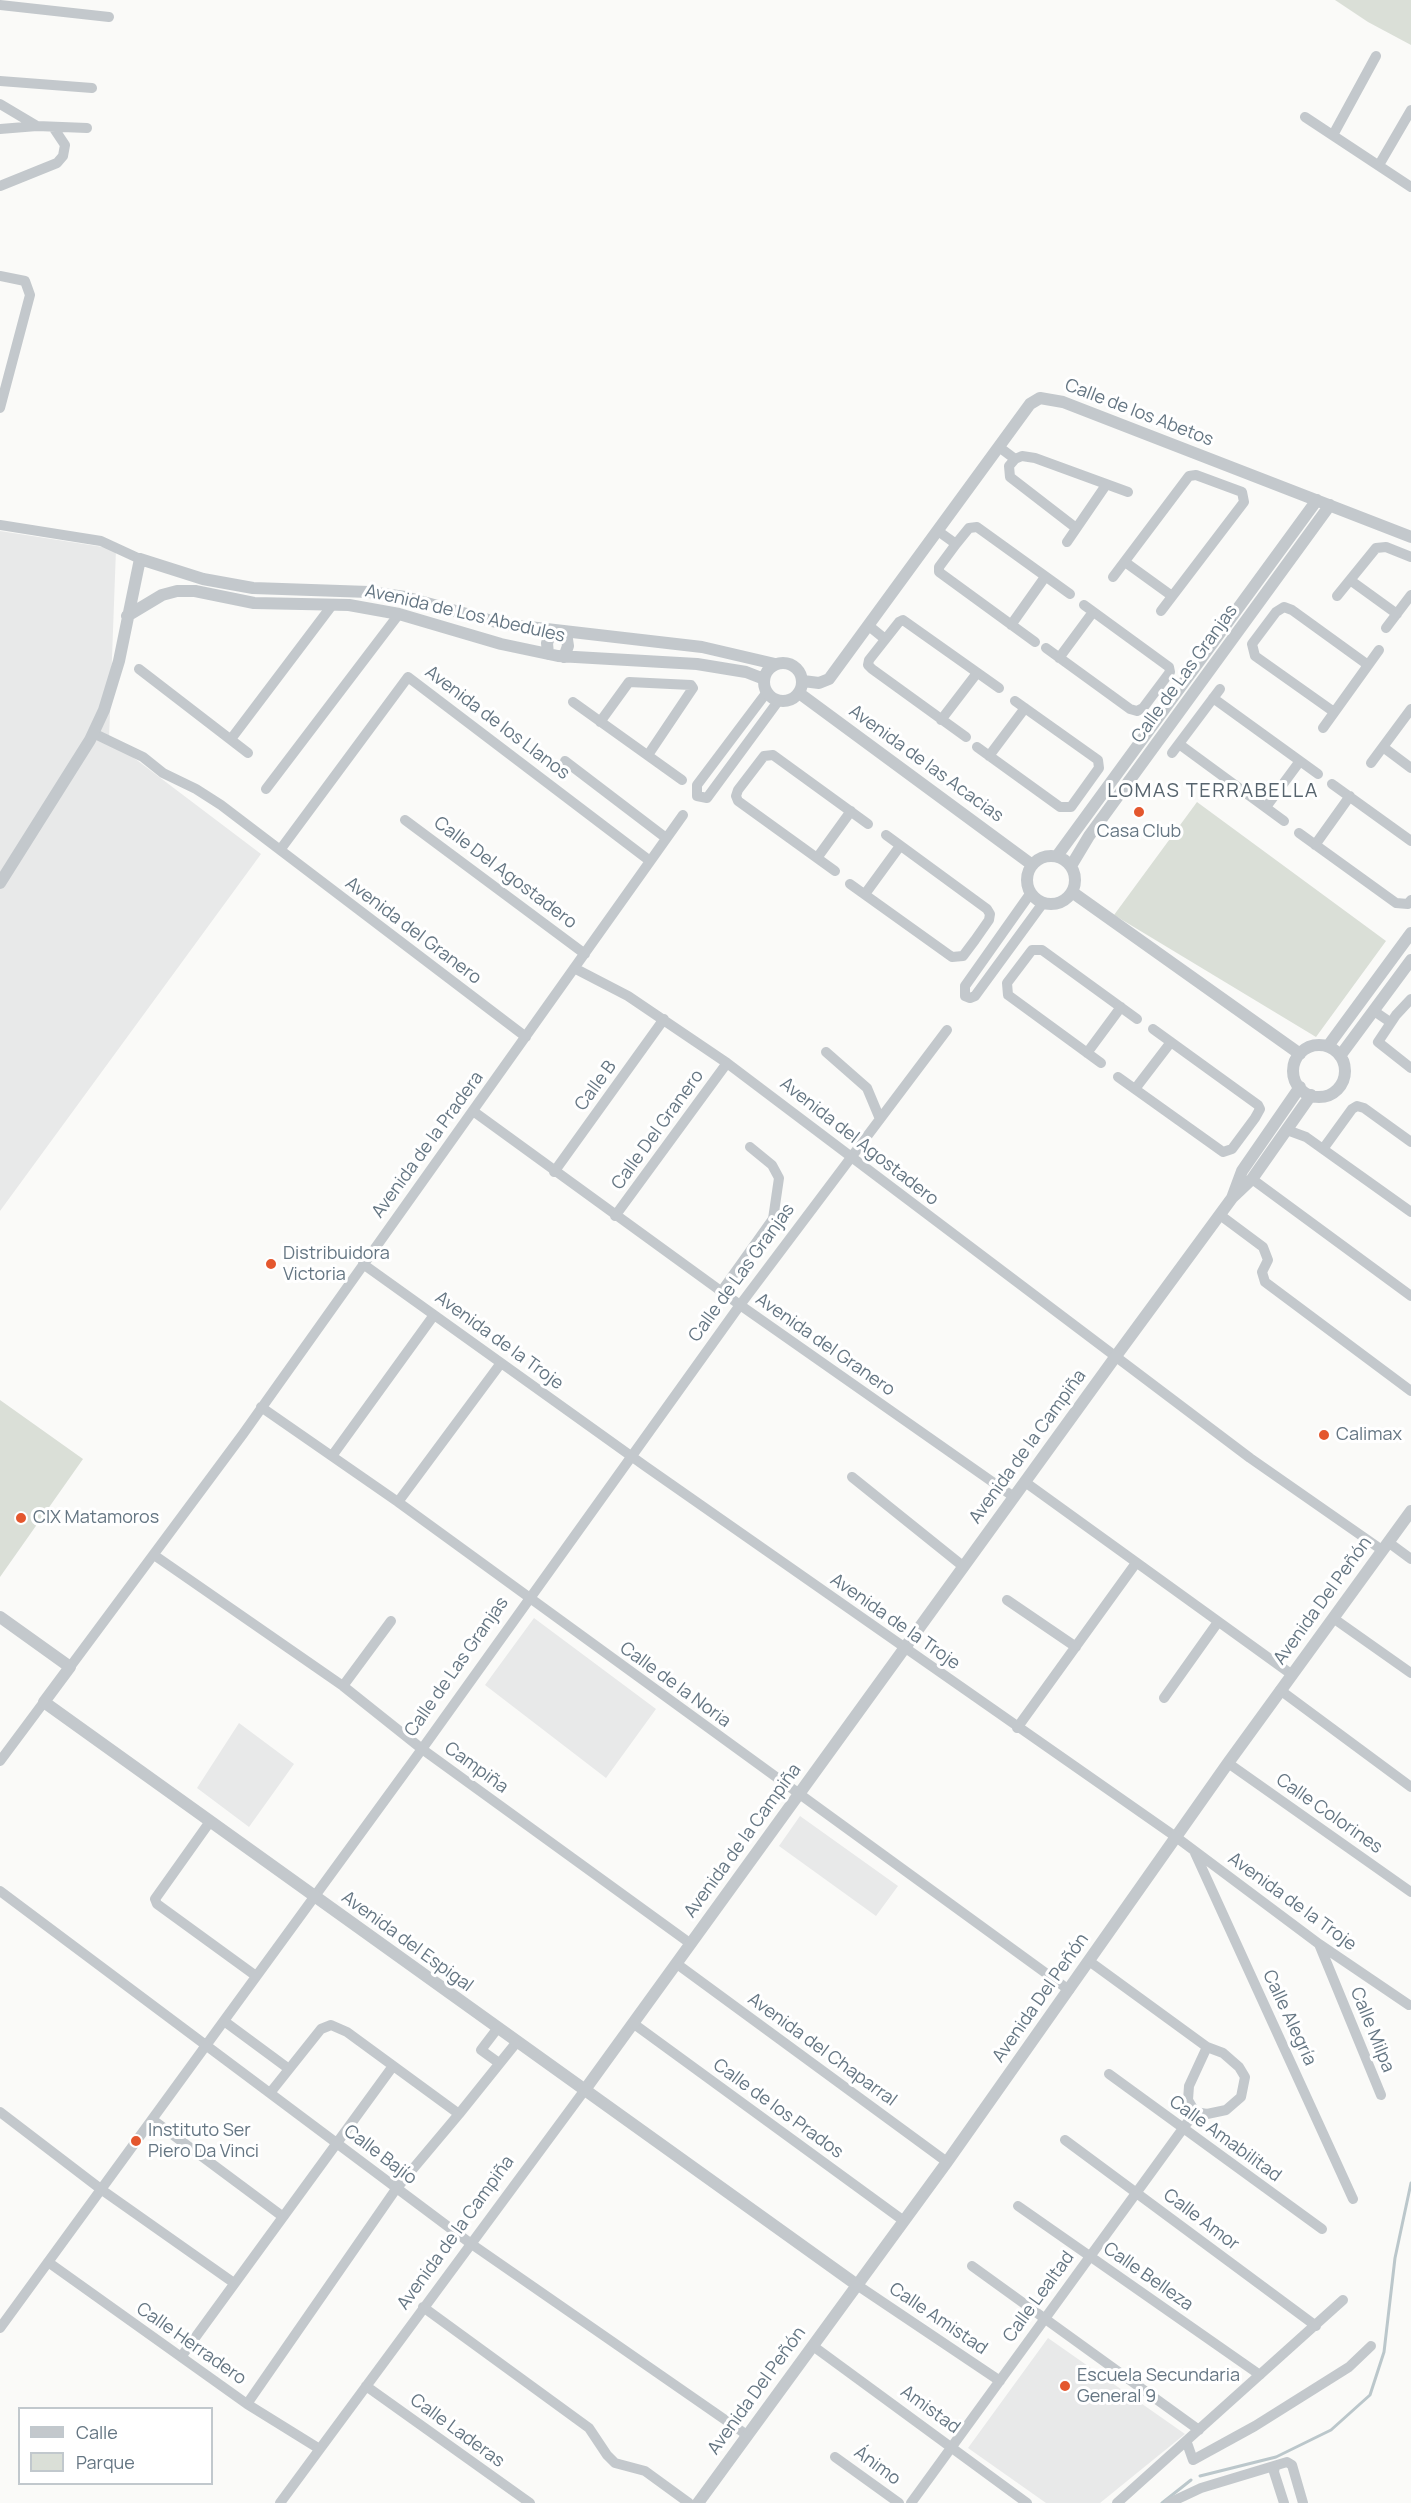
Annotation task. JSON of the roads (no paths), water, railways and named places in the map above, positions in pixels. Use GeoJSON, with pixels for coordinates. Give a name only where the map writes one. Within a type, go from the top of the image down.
{"type":"FeatureCollection","features":[{"type":"Feature","properties":{"kind":"street"},"geometry":{"type":"LineString","coordinates":[[0,5],[109,17]]}},
{"type":"Feature","properties":{"kind":"street"},"geometry":{"type":"LineString","coordinates":[[1333,135],[1376,56]]}},
{"type":"Feature","properties":{"kind":"street"},"geometry":{"type":"LineString","coordinates":[[0,81],[92,88]]}},
{"type":"Feature","properties":{"kind":"street"},"geometry":{"type":"LineString","coordinates":[[0,104],[37,126]]}},
{"type":"Feature","properties":{"kind":"street"},"geometry":{"type":"LineString","coordinates":[[1379,165],[1411,110]]}},
{"type":"Feature","properties":{"kind":"street"},"geometry":{"type":"LineString","coordinates":[[1305,117],[1411,187]]}},
{"type":"Feature","properties":{"kind":"street"},"geometry":{"type":"LineString","coordinates":[[0,129],[37,126],[87,128]]}},
{"type":"Feature","properties":{"kind":"street"},"geometry":{"type":"LineString","coordinates":[[0,186],[57,163],[63,156],[65,145],[53,127]]}},
{"type":"Feature","properties":{"kind":"street"},"geometry":{"type":"LineString","coordinates":[[0,276],[25,281],[30,295],[5,363],[0,408]]}},
{"type":"Feature","properties":{"kind":"street","name":"Calle de los Abetos"},"geometry":{"type":"LineString","coordinates":[[801,687],[829,679],[1035,399],[1046,398],[1410,536]]}},
{"type":"Feature","properties":{"kind":"street"},"geometry":{"type":"LineString","coordinates":[[999,447],[1015,459]]}},
{"type":"Feature","properties":{"kind":"street"},"geometry":{"type":"LineString","coordinates":[[1076,528],[1010,477],[1009,466],[1015,459],[1022,456],[1035,458],[1128,492]]}},
{"type":"Feature","properties":{"kind":"street"},"geometry":{"type":"LineString","coordinates":[[1220,484],[1228,466]]}},
{"type":"Feature","properties":{"kind":"street"},"geometry":{"type":"LineString","coordinates":[[1113,577],[1189,476],[1196,475],[1242,492],[1244,502],[1161,611]]}},
{"type":"Feature","properties":{"kind":"street"},"geometry":{"type":"LineString","coordinates":[[1067,542],[1107,485]]}},
{"type":"Feature","properties":{"kind":"street","name":"Calle de Las Granjas"},"geometry":{"type":"LineString","coordinates":[[1071,866],[1175,707],[1317,500]]}},
{"type":"Feature","properties":{"kind":"street","name":"Calle de Las Granjas"},"geometry":{"type":"LineString","coordinates":[[1057,856],[1100,798],[1250,615],[1330,505]]}},
{"type":"Feature","properties":{"kind":"street"},"geometry":{"type":"LineString","coordinates":[[0,525],[101,541],[140,559],[119,662],[104,710],[93,733],[0,883]]}},
{"type":"Feature","properties":{"kind":"street"},"geometry":{"type":"LineString","coordinates":[[1035,642],[939,572],[939,567],[968,530],[977,527],[1070,594]]}},
{"type":"Feature","properties":{"kind":"street"},"geometry":{"type":"LineString","coordinates":[[938,531],[956,544]]}},
{"type":"Feature","properties":{"kind":"street"},"geometry":{"type":"LineString","coordinates":[[1337,597],[1376,548],[1386,547],[1407,555],[1410,536]]}},
{"type":"Feature","properties":{"kind":"street","name":"Avenida de Los Abedules"},"geometry":{"type":"LineString","coordinates":[[140,559],[203,579],[253,588],[287,591],[353,590],[384,594],[486,620],[566,633],[702,647],[775,664]]}},
{"type":"Feature","properties":{"kind":"street"},"geometry":{"type":"LineString","coordinates":[[1125,562],[1172,596]]}},
{"type":"Feature","properties":{"kind":"street"},"geometry":{"type":"LineString","coordinates":[[1011,625],[1045,577]]}},
{"type":"Feature","properties":{"kind":"street"},"geometry":{"type":"LineString","coordinates":[[1350,580],[1397,614]]}},
{"type":"Feature","properties":{"kind":"street","name":"Avenida de Los Abedules"},"geometry":{"type":"LineString","coordinates":[[127,616],[162,595],[177,591],[195,591],[254,603],[333,604],[366,607],[399,614],[501,644],[564,657],[662,662],[746,672],[764,678]]}},
{"type":"Feature","properties":{"kind":"street"},"geometry":{"type":"LineString","coordinates":[[287,591],[288,604]]}},
{"type":"Feature","properties":{"kind":"street"},"geometry":{"type":"LineString","coordinates":[[1386,628],[1411,595]]}},
{"type":"Feature","properties":{"kind":"street"},"geometry":{"type":"LineString","coordinates":[[231,739],[333,604]]}},
{"type":"Feature","properties":{"kind":"street"},"geometry":{"type":"LineString","coordinates":[[1046,648],[1130,709],[1137,711],[1143,708],[1170,672],[1166,663],[1084,605]]}},
{"type":"Feature","properties":{"kind":"street"},"geometry":{"type":"LineString","coordinates":[[1334,712],[1255,656],[1252,644],[1276,612],[1284,608],[1292,610],[1368,665]]}},
{"type":"Feature","properties":{"kind":"street"},"geometry":{"type":"LineString","coordinates":[[1059,657],[1093,612]]}},
{"type":"Feature","properties":{"kind":"street"},"geometry":{"type":"LineString","coordinates":[[267,789],[399,614]]}},
{"type":"Feature","properties":{"kind":"street"},"geometry":{"type":"LineString","coordinates":[[1250,615],[1265,627]]}},
{"type":"Feature","properties":{"kind":"street"},"geometry":{"type":"LineString","coordinates":[[966,737],[870,667],[869,660],[899,622],[905,620],[999,688]]}},
{"type":"Feature","properties":{"kind":"street"},"geometry":{"type":"LineString","coordinates":[[869,626],[885,639]]}},
{"type":"Feature","properties":{"kind":"street"},"geometry":{"type":"LineString","coordinates":[[548,654],[547,643],[552,631]]}},
{"type":"Feature","properties":{"kind":"street"},"geometry":{"type":"LineString","coordinates":[[564,657],[568,646],[566,633]]}},
{"type":"Feature","properties":{"kind":"street"},"geometry":{"type":"LineString","coordinates":[[1323,728],[1379,650]]}},
{"type":"Feature","properties":{"kind":"street"},"geometry":{"type":"LineString","coordinates":[[660,681],[662,662]]}},
{"type":"Feature","properties":{"kind":"street"},"geometry":{"type":"LineString","coordinates":[[786,662],[796,667],[801,687],[790,700],[779,700],[768,692],[764,678],[775,664],[786,662]]}},
{"type":"Feature","properties":{"kind":"street"},"geometry":{"type":"LineString","coordinates":[[139,669],[248,753]]}},
{"type":"Feature","properties":{"kind":"street"},"geometry":{"type":"LineString","coordinates":[[941,720],[977,673]]}},
{"type":"Feature","properties":{"kind":"street","name":"Avenida de los Llanos"},"geometry":{"type":"LineString","coordinates":[[279,850],[408,677],[650,861]]}},
{"type":"Feature","properties":{"kind":"street"},"geometry":{"type":"LineString","coordinates":[[600,722],[625,683],[660,681],[688,683],[693,688],[648,755]]}},
{"type":"Feature","properties":{"kind":"street","name":"Avenida de las Acacias"},"geometry":{"type":"LineString","coordinates":[[801,687],[1032,864]]}},
{"type":"Feature","properties":{"kind":"street"},"geometry":{"type":"LineString","coordinates":[[768,692],[697,784],[697,796],[707,798],[779,700]]}},
{"type":"Feature","properties":{"kind":"street"},"geometry":{"type":"LineString","coordinates":[[1155,692],[1195,722]]}},
{"type":"Feature","properties":{"kind":"street"},"geometry":{"type":"LineString","coordinates":[[1284,821],[1176,749],[1195,722],[1217,694],[1318,774]]}},
{"type":"Feature","properties":{"kind":"street"},"geometry":{"type":"LineString","coordinates":[[573,702],[682,780]]}},
{"type":"Feature","properties":{"kind":"street"},"geometry":{"type":"LineString","coordinates":[[977,747],[989,756],[1060,807],[1071,807],[1099,768],[1098,760],[1020,704],[989,756]]}},
{"type":"Feature","properties":{"kind":"street"},"geometry":{"type":"LineString","coordinates":[[1371,763],[1411,709]]}},
{"type":"Feature","properties":{"kind":"street","name":"Avenida del Granero"},"geometry":{"type":"LineString","coordinates":[[93,733],[143,757],[163,773],[196,789],[244,822],[526,1037]]}},
{"type":"Feature","properties":{"kind":"street"},"geometry":{"type":"LineString","coordinates":[[1383,747],[1411,768]]}},
{"type":"Feature","properties":{"kind":"street"},"geometry":{"type":"LineString","coordinates":[[835,872],[738,801],[736,794],[764,756],[773,755],[868,824]]}},
{"type":"Feature","properties":{"kind":"street"},"geometry":{"type":"LineString","coordinates":[[565,761],[666,838]]}},
{"type":"Feature","properties":{"kind":"street"},"geometry":{"type":"LineString","coordinates":[[1266,807],[1300,761]]}},
{"type":"Feature","properties":{"kind":"street"},"geometry":{"type":"LineString","coordinates":[[733,763],[750,774]]}},
{"type":"Feature","properties":{"kind":"street"},"geometry":{"type":"LineString","coordinates":[[1332,784],[1411,841]]}},
{"type":"Feature","properties":{"kind":"street"},"geometry":{"type":"LineString","coordinates":[[1085,788],[1100,798]]}},
{"type":"Feature","properties":{"kind":"street"},"geometry":{"type":"LineString","coordinates":[[1315,845],[1350,796]]}},
{"type":"Feature","properties":{"kind":"street"},"geometry":{"type":"LineString","coordinates":[[817,858],[851,811]]}},
{"type":"Feature","properties":{"kind":"street","name":"Avenida de la Pradera"},"geometry":{"type":"LineString","coordinates":[[70,1667],[261,1407],[683,815]]}},
{"type":"Feature","properties":{"kind":"street","name":"Calle Del Agostadero"},"geometry":{"type":"LineString","coordinates":[[405,820],[585,954]]}},
{"type":"Feature","properties":{"kind":"street"},"geometry":{"type":"LineString","coordinates":[[1299,833],[1396,903],[1408,904],[1411,900]]}},
{"type":"Feature","properties":{"kind":"street"},"geometry":{"type":"LineString","coordinates":[[850,884],[952,957],[963,956],[975,940],[989,920],[990,914],[987,909],[886,835]]}},
{"type":"Feature","properties":{"kind":"street"},"geometry":{"type":"LineString","coordinates":[[865,894],[900,846]]}},
{"type":"Feature","properties":{"kind":"street"},"geometry":{"type":"LineString","coordinates":[[1046,856],[1057,856],[1071,866],[1075,879],[1072,892],[1059,903],[1043,903],[1030,894],[1026,879],[1032,864],[1046,856]]}},
{"type":"Feature","properties":{"kind":"street"},"geometry":{"type":"LineString","coordinates":[[1072,892],[1300,1054]]}},
{"type":"Feature","properties":{"kind":"street"},"geometry":{"type":"LineString","coordinates":[[1030,894],[964,986],[964,994],[968,998],[975,996],[1043,903]]}},
{"type":"Feature","properties":{"kind":"street"},"geometry":{"type":"LineString","coordinates":[[1328,1046],[1406,951],[1411,933]]}},
{"type":"Feature","properties":{"kind":"street"},"geometry":{"type":"LineString","coordinates":[[975,940],[990,951]]}},
{"type":"Feature","properties":{"kind":"street"},"geometry":{"type":"LineString","coordinates":[[1101,1063],[1008,994],[1007,983],[1032,950],[1042,950],[1137,1019]]}},
{"type":"Feature","properties":{"kind":"street"},"geometry":{"type":"LineString","coordinates":[[1002,958],[1017,970]]}},
{"type":"Feature","properties":{"kind":"street"},"geometry":{"type":"LineString","coordinates":[[1340,1056],[1411,960]]}},
{"type":"Feature","properties":{"kind":"street","name":"Avenida del Agostadero"},"geometry":{"type":"LineString","coordinates":[[574,968],[664,1019],[728,1063],[1116,1356]]}},
{"type":"Feature","properties":{"kind":"street"},"geometry":{"type":"LineString","coordinates":[[1411,999],[1393,1018],[1378,1042],[1411,1068]]}},
{"type":"Feature","properties":{"kind":"street"},"geometry":{"type":"LineString","coordinates":[[1087,1053],[1121,1007]]}},
{"type":"Feature","properties":{"kind":"street"},"geometry":{"type":"LineString","coordinates":[[1376,1007],[1393,1018]]}},
{"type":"Feature","properties":{"kind":"street","name":"Calle B"},"geometry":{"type":"LineString","coordinates":[[554,1172],[664,1019]]}},
{"type":"Feature","properties":{"kind":"street"},"geometry":{"type":"LineString","coordinates":[[1118,1077],[1223,1152],[1232,1149],[1261,1130],[1258,1105],[1153,1029]]}},
{"type":"Feature","properties":{"kind":"street","name":"Calle de Las Granjas"},"geometry":{"type":"LineString","coordinates":[[0,2328],[422,1749],[740,1305],[947,1030]]}},
{"type":"Feature","properties":{"kind":"street"},"geometry":{"type":"LineString","coordinates":[[1135,1089],[1171,1042]]}},
{"type":"Feature","properties":{"kind":"street"},"geometry":{"type":"LineString","coordinates":[[1313,1046],[1328,1046],[1340,1056],[1345,1074],[1340,1086],[1324,1096],[1311,1095],[1300,1087],[1294,1070],[1300,1054],[1313,1046]]}},
{"type":"Feature","properties":{"kind":"street"},"geometry":{"type":"LineString","coordinates":[[826,1052],[867,1088],[880,1119]]}},
{"type":"Feature","properties":{"kind":"street","name":"Calle Del Granero"},"geometry":{"type":"LineString","coordinates":[[615,1216],[728,1063]]}},
{"type":"Feature","properties":{"kind":"street","name":"Avenida de la Campiña"},"geometry":{"type":"LineString","coordinates":[[280,2503],[318,2448],[634,2024],[1116,1356],[1232,1198],[1252,1179],[1261,1130],[1300,1087]]}},
{"type":"Feature","properties":{"kind":"street","name":"Avenida de la Campiña"},"geometry":{"type":"LineString","coordinates":[[1261,1130],[1290,1125],[1311,1095]]}},
{"type":"Feature","properties":{"kind":"street"},"geometry":{"type":"LineString","coordinates":[[1323,1149],[1352,1108],[1358,1106],[1411,1142]]}},
{"type":"Feature","properties":{"kind":"street","name":"Avenida del Granero"},"geometry":{"type":"LineString","coordinates":[[473,1112],[721,1292],[1014,1497]]}},
{"type":"Feature","properties":{"kind":"street"},"geometry":{"type":"LineString","coordinates":[[1290,1125],[1411,1212]]}},
{"type":"Feature","properties":{"kind":"street"},"geometry":{"type":"LineString","coordinates":[[721,1292],[773,1219],[779,1178],[772,1165],[750,1147]]}},
{"type":"Feature","properties":{"kind":"street","name":"Avenida de la Campiña"},"geometry":{"type":"LineString","coordinates":[[1232,1198],[1239,1177],[1257,1160]]}},
{"type":"Feature","properties":{"kind":"street"},"geometry":{"type":"LineString","coordinates":[[1252,1179],[1411,1296]]}},
{"type":"Feature","properties":{"kind":"street"},"geometry":{"type":"LineString","coordinates":[[1220,1215],[1263,1246],[1268,1260],[1262,1272],[1264,1282],[1411,1391]]}},
{"type":"Feature","properties":{"kind":"street","name":"Avenida de la Troje"},"geometry":{"type":"LineString","coordinates":[[363,1264],[631,1457],[1176,1837],[1319,1944],[1409,2006]]}},
{"type":"Feature","properties":{"kind":"street"},"geometry":{"type":"LineString","coordinates":[[332,1456],[434,1315]]}},
{"type":"Feature","properties":{"kind":"street"},"geometry":{"type":"LineString","coordinates":[[1116,1356],[1250,1458],[1385,1546],[1411,1559]]}},
{"type":"Feature","properties":{"kind":"street"},"geometry":{"type":"LineString","coordinates":[[398,1502],[501,1363]]}},
{"type":"Feature","properties":{"kind":"street","name":"Calle de la Noria"},"geometry":{"type":"LineString","coordinates":[[261,1407],[398,1502],[799,1796],[1069,1990]]}},
{"type":"Feature","properties":{"kind":"street"},"geometry":{"type":"LineString","coordinates":[[852,1477],[964,1567]]}},
{"type":"Feature","properties":{"kind":"street"},"geometry":{"type":"LineString","coordinates":[[1025,1482],[1291,1674]]}},
{"type":"Feature","properties":{"kind":"street","name":"Avenida Del Peñón"},"geometry":{"type":"LineString","coordinates":[[698,2503],[947,2162],[1291,1674],[1411,1511]]}},
{"type":"Feature","properties":{"kind":"street","name":"Campiña"},"geometry":{"type":"LineString","coordinates":[[154,1555],[343,1686],[422,1749],[691,1944]]}},
{"type":"Feature","properties":{"kind":"street"},"geometry":{"type":"LineString","coordinates":[[1017,1728],[1136,1563]]}},
{"type":"Feature","properties":{"kind":"street"},"geometry":{"type":"LineString","coordinates":[[1007,1600],[1076,1647]]}},
{"type":"Feature","properties":{"kind":"street"},"geometry":{"type":"LineString","coordinates":[[0,1617],[70,1667],[0,1761]]}},
{"type":"Feature","properties":{"kind":"street"},"geometry":{"type":"LineString","coordinates":[[1333,1618],[1411,1673]]}},
{"type":"Feature","properties":{"kind":"street"},"geometry":{"type":"LineString","coordinates":[[343,1686],[391,1621]]}},
{"type":"Feature","properties":{"kind":"street"},"geometry":{"type":"LineString","coordinates":[[1164,1698],[1218,1622]]}},
{"type":"Feature","properties":{"kind":"street"},"geometry":{"type":"LineString","coordinates":[[1280,1690],[1411,1787]]}},
{"type":"Feature","properties":{"kind":"street","name":"Avenida del Espigal"},"geometry":{"type":"LineString","coordinates":[[44,1702],[312,1897],[857,2285]]}},
{"type":"Feature","properties":{"kind":"street","name":"Calle Colorines"},"geometry":{"type":"LineString","coordinates":[[1228,1763],[1411,1892]]}},
{"type":"Feature","properties":{"kind":"street"},"geometry":{"type":"LineString","coordinates":[[209,1823],[155,1899],[158,1904],[256,1976]]}},
{"type":"Feature","properties":{"kind":"street","name":"Calle Alegría"},"geometry":{"type":"LineString","coordinates":[[1194,1850],[1353,2199]]}},
{"type":"Feature","properties":{"kind":"street","name":"Calle Bajío"},"geometry":{"type":"LineString","coordinates":[[0,1891],[470,2243],[747,2435]]}},
{"type":"Feature","properties":{"kind":"street","name":"Calle Milpa"},"geometry":{"type":"LineString","coordinates":[[1319,1944],[1381,2095]]}},
{"type":"Feature","properties":{"kind":"street"},"geometry":{"type":"LineString","coordinates":[[1089,1961],[1207,2047],[1231,2059],[1245,2078],[1241,2097],[1226,2110],[1207,2114],[1195,2112],[1188,2100],[1189,2086],[1207,2047]]}},
{"type":"Feature","properties":{"kind":"street","name":"Avenida del Chaparral"},"geometry":{"type":"LineString","coordinates":[[677,1964],[947,2162]]}},
{"type":"Feature","properties":{"kind":"street"},"geometry":{"type":"LineString","coordinates":[[224,2021],[289,2069]]}},
{"type":"Feature","properties":{"kind":"street","name":"Calle de los Prados"},"geometry":{"type":"LineString","coordinates":[[634,2024],[904,2221]]}},
{"type":"Feature","properties":{"kind":"street"},"geometry":{"type":"LineString","coordinates":[[270,2093],[321,2029],[331,2025],[348,2032],[459,2114]]}},
{"type":"Feature","properties":{"kind":"street"},"geometry":{"type":"LineString","coordinates":[[497,2029],[481,2050],[499,2063]]}},
{"type":"Feature","properties":{"kind":"street"},"geometry":{"type":"LineString","coordinates":[[247,2404],[396,2189],[516,2043]]}},
{"type":"Feature","properties":{"kind":"street"},"geometry":{"type":"LineString","coordinates":[[181,2357],[393,2066]]}},
{"type":"Feature","properties":{"kind":"street","name":"Calle Amabilitad"},"geometry":{"type":"LineString","coordinates":[[1109,2074],[1322,2229]]}},
{"type":"Feature","properties":{"kind":"street"},"geometry":{"type":"LineString","coordinates":[[0,2112],[102,2190],[234,2283]]}},
{"type":"Feature","properties":{"kind":"street","name":"Calle Lealtad"},"geometry":{"type":"LineString","coordinates":[[911,2503],[1195,2112]]}},
{"type":"Feature","properties":{"kind":"street"},"geometry":{"type":"LineString","coordinates":[[153,2120],[282,2216]]}},
{"type":"Feature","properties":{"kind":"street","name":"Calle Amor"},"geometry":{"type":"LineString","coordinates":[[1065,2140],[1316,2326]]}},
{"type":"Feature","properties":{"kind":"street","name":"Calle Belleza"},"geometry":{"type":"LineString","coordinates":[[1018,2206],[1260,2375]]}},
{"type":"Feature","properties":{"kind":"street","name":"Calle Herradero"},"geometry":{"type":"LineString","coordinates":[[48,2262],[247,2404],[318,2448]]}},
{"type":"Feature","properties":{"kind":"street"},"geometry":{"type":"LineString","coordinates":[[972,2266],[1199,2430]]}},
{"type":"Feature","properties":{"kind":"street","name":"Calle Amistad"},"geometry":{"type":"LineString","coordinates":[[857,2285],[1000,2381]]}},
{"type":"Feature","properties":{"kind":"street"},"geometry":{"type":"LineString","coordinates":[[1117,2503],[1187,2443],[1343,2300]]}},
{"type":"Feature","properties":{"kind":"street"},"geometry":{"type":"LineString","coordinates":[[423,2307],[589,2428],[607,2456],[615,2463],[645,2471],[689,2503]]}},
{"type":"Feature","properties":{"kind":"street","name":"Amistad"},"geometry":{"type":"LineString","coordinates":[[813,2346],[1027,2503]]}},
{"type":"Feature","properties":{"kind":"street"},"geometry":{"type":"LineString","coordinates":[[1187,2443],[1193,2460],[1255,2426],[1349,2367],[1371,2346]]}},
{"type":"Feature","properties":{"kind":"street","name":"Calle Laderas"},"geometry":{"type":"LineString","coordinates":[[366,2386],[530,2503]]}},
{"type":"Feature","properties":{"kind":"street","name":"Ánimo"},"geometry":{"type":"LineString","coordinates":[[835,2457],[899,2503]]}},
{"type":"Feature","properties":{"kind":"street"},"geometry":{"type":"LineString","coordinates":[[1169,2503],[1201,2488],[1278,2464],[1292,2465],[1303,2503]]}},
{"type":"Feature","properties":{"kind":"street"},"geometry":{"type":"LineString","coordinates":[[1278,2464],[1274,2472],[1284,2503]]}},
{"type":"Feature","properties":{"kind":"waterway"},"geometry":{"type":"LineString","coordinates":[[1200,2476],[1276,2457],[1331,2430],[1370,2395],[1384,2352],[1395,2258],[1411,2183]]}},
{"type":"Feature","properties":{"kind":"waterway"},"geometry":{"type":"LineString","coordinates":[[1162,2503],[1191,2480]]}},
{"type":"Feature","properties":{"kind":"place","name":"Casa Club"},"geometry":{"type":"Point","coordinates":[1139,812]}},
{"type":"Feature","properties":{"kind":"place","name":"Distribuidora Victoria"},"geometry":{"type":"Point","coordinates":[271,1264]}},
{"type":"Feature","properties":{"kind":"place","name":"Calimax"},"geometry":{"type":"Point","coordinates":[1324,1435]}},
{"type":"Feature","properties":{"kind":"place","name":"CIX Matamoros"},"geometry":{"type":"Point","coordinates":[21,1518]}},
{"type":"Feature","properties":{"kind":"place","name":"Instituto Ser Piero Da Vinci"},"geometry":{"type":"Point","coordinates":[136,2141]}},
{"type":"Feature","properties":{"kind":"place","name":"Escuela Secundaria General 9"},"geometry":{"type":"Point","coordinates":[1065,2386]}},
{"type":"Feature","properties":{"kind":"district","name":"LOMAS TERRABELLA"},"geometry":{"type":"Point","coordinates":[1213,791]}}]}
